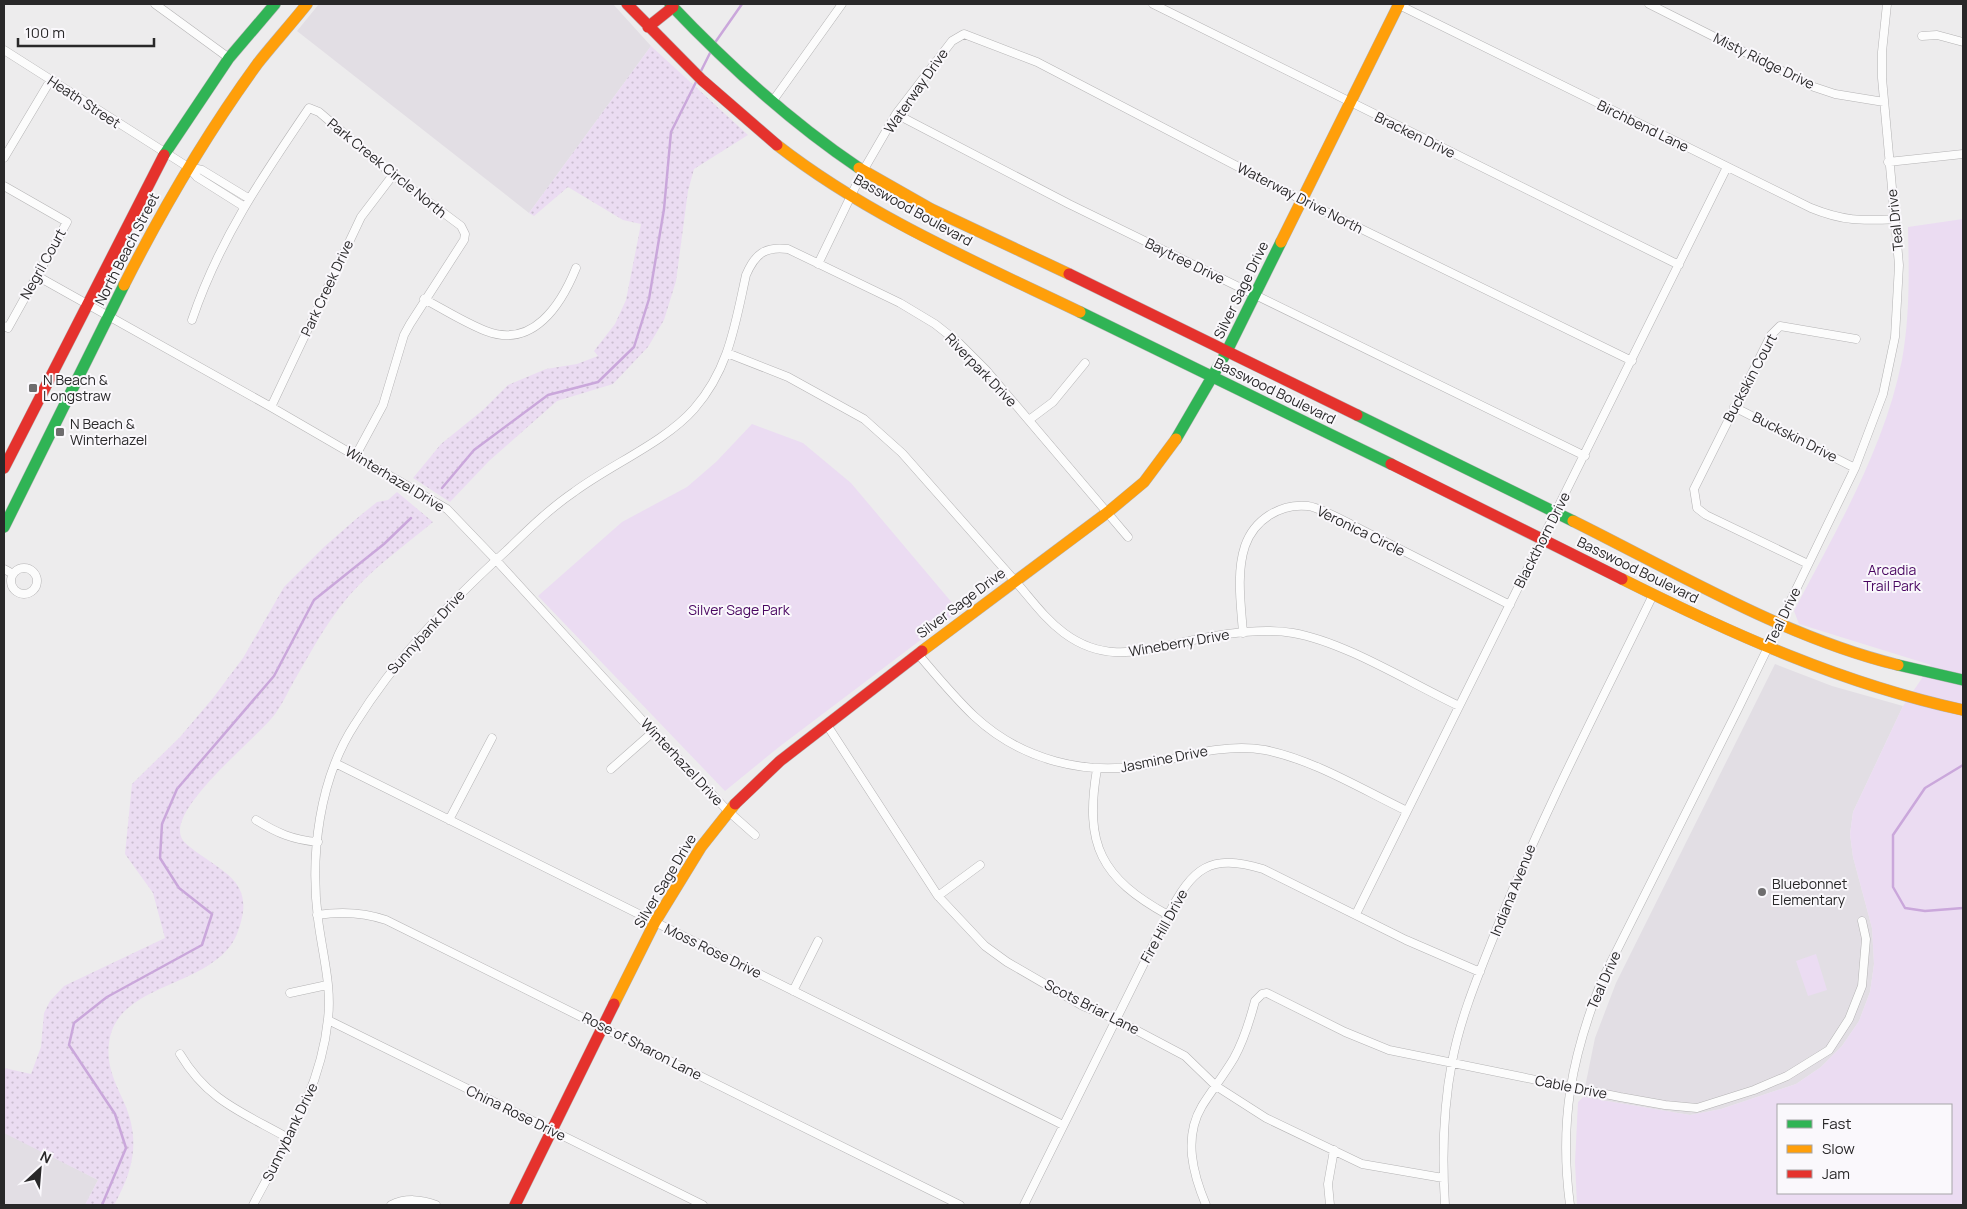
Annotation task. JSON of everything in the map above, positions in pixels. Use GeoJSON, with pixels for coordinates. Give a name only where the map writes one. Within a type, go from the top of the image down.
{"type":"FeatureCollection","features":[{"type":"Feature","properties":{"kind":"main road","name":"North Beach Street"},"geometry":{"type":"LineString","coordinates":[[4,468],[165,154],[229,58],[275,4]]}},
{"type":"Feature","properties":{"kind":"main road","name":"Basswood Boulevard"},"geometry":{"type":"LineString","coordinates":[[628,4],[678,58],[786,152],[912,230],[1653,595],[1768,648],[1848,680],[1929,704],[1963,710]]}},
{"type":"Feature","properties":{"kind":"main road","name":"Silver Sage Drive"},"geometry":{"type":"LineString","coordinates":[[515,1205],[655,922],[701,847],[728,811],[780,761],[918,654],[1108,512],[1144,482],[1172,446],[1226,353],[1399,4]]}},
{"type":"Feature","properties":{"kind":"main road","name":"North Beach Street"},"geometry":{"type":"LineString","coordinates":[[4,527],[109,316],[188,167],[252,71],[302,5]]}},
{"type":"Feature","properties":{"kind":"main road","name":"Basswood Boulevard"},"geometry":{"type":"LineString","coordinates":[[672,6],[724,59],[772,102],[843,158],[914,200],[1780,624],[1836,647],[1899,667],[1963,680]]}},
{"type":"Feature","properties":{"kind":"main road"},"geometry":{"type":"LineString","coordinates":[[648,27],[672,6]]}},
{"type":"Feature","properties":{"kind":"street"},"geometry":{"type":"LineString","coordinates":[[155,4],[229,58]]}},
{"type":"Feature","properties":{"kind":"street"},"geometry":{"type":"LineString","coordinates":[[772,102],[842,4]]}},
{"type":"Feature","properties":{"kind":"street","name":"Bracken Drive"},"geometry":{"type":"LineString","coordinates":[[1153,4],[1679,265]]}},
{"type":"Feature","properties":{"kind":"street","name":"Birchbend Lane"},"geometry":{"type":"LineString","coordinates":[[1399,4],[1811,208],[1838,219],[1858,221],[1896,219]]}},
{"type":"Feature","properties":{"kind":"street","name":"Misty Ridge Drive"},"geometry":{"type":"LineString","coordinates":[[1649,4],[1814,87],[1835,94],[1884,102]]}},
{"type":"Feature","properties":{"kind":"street","name":"Teal Drive"},"geometry":{"type":"LineString","coordinates":[[1570,1205],[1565,1167],[1566,1115],[1579,1047],[1602,980],[1780,624],[1855,468],[1883,394],[1895,337],[1899,265],[1896,219],[1888,162],[1884,102],[1882,52],[1887,4]]}},
{"type":"Feature","properties":{"kind":"street","name":"Waterway Drive"},"geometry":{"type":"LineString","coordinates":[[818,264],[863,171],[896,114],[952,41],[958,36],[968,36]]}},
{"type":"Feature","properties":{"kind":"street","name":"Waterway Drive North"},"geometry":{"type":"LineString","coordinates":[[968,36],[1036,62],[1302,200],[1632,361]]}},
{"type":"Feature","properties":{"kind":"street"},"geometry":{"type":"LineString","coordinates":[[1922,36],[1937,36],[1963,42]]}},
{"type":"Feature","properties":{"kind":"street","name":"Heath Street"},"geometry":{"type":"LineString","coordinates":[[4,50],[188,167]]}},
{"type":"Feature","properties":{"kind":"street"},"geometry":{"type":"LineString","coordinates":[[4,158],[50,81]]}},
{"type":"Feature","properties":{"kind":"street","name":"Park Creek Circle North"},"geometry":{"type":"LineString","coordinates":[[248,198],[309,108],[318,112],[392,175],[464,230],[464,240],[424,299]]}},
{"type":"Feature","properties":{"kind":"street","name":"Baytree Drive"},"geometry":{"type":"LineString","coordinates":[[896,114],[1069,204],[1585,456]]}},
{"type":"Feature","properties":{"kind":"street"},"geometry":{"type":"LineString","coordinates":[[1888,162],[1963,154]]}},
{"type":"Feature","properties":{"kind":"street"},"geometry":{"type":"LineString","coordinates":[[188,167],[202,170],[248,198],[207,276],[192,320]]}},
{"type":"Feature","properties":{"kind":"street"},"geometry":{"type":"LineString","coordinates":[[188,167],[197,177],[243,206]]}},
{"type":"Feature","properties":{"kind":"street","name":"Blackthorn Drive"},"geometry":{"type":"LineString","coordinates":[[1356,914],[1728,167]]}},
{"type":"Feature","properties":{"kind":"street","name":"Park Creek Drive"},"geometry":{"type":"LineString","coordinates":[[271,407],[361,217],[392,175]]}},
{"type":"Feature","properties":{"kind":"street","name":"Negril Court"},"geometry":{"type":"LineString","coordinates":[[4,186],[67,222],[8,328],[4,326]]}},
{"type":"Feature","properties":{"kind":"street","name":"Riverpark Drive"},"geometry":{"type":"LineString","coordinates":[[769,249],[775,247],[788,249],[900,303],[936,324],[959,343],[986,370],[1128,537]]}},
{"type":"Feature","properties":{"kind":"street","name":"Sunnybank Drive"},"geometry":{"type":"LineString","coordinates":[[253,1205],[288,1138],[317,1076],[324,1054],[328,1020],[327,985],[317,915],[318,842],[321,812],[335,763],[353,726],[389,673],[470,583],[556,505],[599,474],[681,422],[694,409],[723,366],[731,345],[746,275],[757,257],[769,249]]}},
{"type":"Feature","properties":{"kind":"street"},"geometry":{"type":"LineString","coordinates":[[356,455],[383,405],[404,335],[424,299],[486,331],[513,335],[539,325],[551,314],[569,285],[576,268]]}},
{"type":"Feature","properties":{"kind":"street","name":"Winterhazel Drive"},"geometry":{"type":"LineString","coordinates":[[37,276],[356,455],[447,509],[653,732],[728,811],[755,835]]}},
{"type":"Feature","properties":{"kind":"street","name":"Buckskin Court"},"geometry":{"type":"LineString","coordinates":[[1808,564],[1706,515],[1697,508],[1694,489],[1699,475],[1771,335],[1780,326],[1856,339]]}},
{"type":"Feature","properties":{"kind":"street","name":"Wineberry Drive"},"geometry":{"type":"LineString","coordinates":[[727,353],[788,377],[844,406],[871,424],[902,454],[1043,615],[1064,633],[1091,648],[1127,654],[1243,633],[1292,633],[1337,646],[1459,706]]}},
{"type":"Feature","properties":{"kind":"street"},"geometry":{"type":"LineString","coordinates":[[1029,420],[1053,402],[1085,363]]}},
{"type":"Feature","properties":{"kind":"street","name":"Buckskin Drive"},"geometry":{"type":"LineString","coordinates":[[1734,407],[1855,468]]}},
{"type":"Feature","properties":{"kind":"street","name":"Veronica Circle"},"geometry":{"type":"LineString","coordinates":[[1243,633],[1240,577],[1246,544],[1258,526],[1268,516],[1293,506],[1310,506],[1350,524],[1510,605]]}},
{"type":"Feature","properties":{"kind":"street"},"geometry":{"type":"LineString","coordinates":[[4,569],[13,574]]}},
{"type":"Feature","properties":{"kind":"street","name":"Indiana Avenue"},"geometry":{"type":"LineString","coordinates":[[1445,1205],[1443,1150],[1452,1064],[1460,1025],[1527,854],[1653,595]]}},
{"type":"Feature","properties":{"kind":"street","name":"Jasmine Drive"},"geometry":{"type":"LineString","coordinates":[[918,654],[958,700],[992,731],[1014,745],[1054,761],[1074,767],[1097,769],[1131,768],[1222,748],[1265,750],[1322,770],[1407,811]]}},
{"type":"Feature","properties":{"kind":"street","name":"Scots Briar Lane"},"geometry":{"type":"LineString","coordinates":[[827,725],[938,896],[968,930],[1007,962],[1083,1006],[1115,1019],[1185,1056],[1216,1086],[1266,1118],[1370,1166],[1443,1178]]}},
{"type":"Feature","properties":{"kind":"street"},"geometry":{"type":"LineString","coordinates":[[611,769],[653,732]]}},
{"type":"Feature","properties":{"kind":"street"},"geometry":{"type":"LineString","coordinates":[[449,820],[492,738]]}},
{"type":"Feature","properties":{"kind":"street","name":"Moss Rose Drive"},"geometry":{"type":"LineString","coordinates":[[335,763],[1063,1125]]}},
{"type":"Feature","properties":{"kind":"street"},"geometry":{"type":"LineString","coordinates":[[1097,769],[1092,808],[1099,851],[1107,866],[1130,891],[1168,915]]}},
{"type":"Feature","properties":{"kind":"street"},"geometry":{"type":"LineString","coordinates":[[256,820],[279,834],[300,841],[318,842]]}},
{"type":"Feature","properties":{"kind":"street","name":"Fire Hill Drive"},"geometry":{"type":"LineString","coordinates":[[1024,1205],[1168,915],[1181,891],[1199,871],[1225,862],[1242,863],[1263,870],[1406,940],[1480,972]]}},
{"type":"Feature","properties":{"kind":"street"},"geometry":{"type":"LineString","coordinates":[[938,896],[980,865]]}},
{"type":"Feature","properties":{"kind":"street","name":"Rose of Sharon Lane"},"geometry":{"type":"LineString","coordinates":[[317,915],[339,912],[368,914],[386,920],[960,1205]]}},
{"type":"Feature","properties":{"kind":"street","name":"Cable Drive"},"geometry":{"type":"LineString","coordinates":[[1216,1086],[1247,1028],[1256,1001],[1259,996],[1267,994],[1345,1032],[1389,1050],[1665,1106],[1697,1108],[1754,1090],[1787,1076],[1829,1050],[1850,1019],[1862,986],[1866,938],[1862,921]]}},
{"type":"Feature","properties":{"kind":"street"},"geometry":{"type":"LineString","coordinates":[[793,991],[818,941]]}},
{"type":"Feature","properties":{"kind":"street"},"geometry":{"type":"LineString","coordinates":[[290,993],[327,985]]}},
{"type":"Feature","properties":{"kind":"street","name":"China Rose Drive"},"geometry":{"type":"LineString","coordinates":[[328,1020],[704,1205]]}},
{"type":"Feature","properties":{"kind":"street"},"geometry":{"type":"LineString","coordinates":[[180,1054],[192,1075],[215,1098],[288,1138]]}},
{"type":"Feature","properties":{"kind":"street"},"geometry":{"type":"LineString","coordinates":[[1204,1204],[1193,1168],[1192,1140],[1201,1108],[1216,1086]]}},
{"type":"Feature","properties":{"kind":"street"},"geometry":{"type":"LineString","coordinates":[[1330,1205],[1328,1184],[1334,1150]]}},
{"type":"Feature","properties":{"kind":"street"},"geometry":{"type":"LineString","coordinates":[[391,1205],[413,1200],[436,1205]]}},
{"type":"Feature","properties":{"kind":"shaded area"},"geometry":{"type":"Polygon","coordinates":[[[319,4],[613,4],[651,46],[529,213],[297,31],[319,4]]]}},
{"type":"Feature","properties":{"kind":"shaded area","name":"Bluebonnet Elementary"},"geometry":{"type":"Polygon","coordinates":[[[1775,664],[1832,686],[1903,706],[1853,812],[1850,834],[1853,857],[1872,928],[1874,964],[1870,992],[1859,1021],[1842,1046],[1821,1067],[1796,1084],[1721,1109],[1690,1115],[1583,1097],[1595,1038],[1616,983],[1775,664]]]}},
{"type":"Feature","properties":{"kind":"shaded area"},"geometry":{"type":"Polygon","coordinates":[[[4,1132],[98,1180],[85,1205],[4,1205],[4,1132]]]}},
{"type":"Feature","properties":{"kind":"green space"},"geometry":{"type":"Polygon","coordinates":[[[651,46],[748,135],[694,169],[688,191],[676,281],[664,320],[648,347],[613,384],[557,401],[489,461],[450,502],[413,478],[441,444],[483,410],[508,385],[546,369],[577,364],[598,356],[594,351],[615,324],[626,300],[641,224],[623,220],[568,187],[534,216],[529,213],[651,46]]]}},
{"type":"Feature","properties":{"kind":"green space","name":"Arcadia Trail Park"},"geometry":{"type":"Polygon","coordinates":[[[1963,219],[1963,1205],[1577,1205],[1575,1162],[1578,1102],[1583,1097],[1690,1115],[1721,1109],[1796,1084],[1821,1067],[1842,1046],[1859,1021],[1870,992],[1874,964],[1872,928],[1853,857],[1850,834],[1853,812],[1903,706],[1931,665],[1799,624],[1794,611],[1857,489],[1883,426],[1902,360],[1908,310],[1908,227],[1963,219]]]}},
{"type":"Feature","properties":{"kind":"green space","name":"Silver Sage Park"},"geometry":{"type":"Polygon","coordinates":[[[752,424],[803,443],[851,483],[959,611],[779,747],[725,791],[538,596],[622,522],[687,487],[716,462],[752,424]]]}},
{"type":"Feature","properties":{"kind":"green space"},"geometry":{"type":"Polygon","coordinates":[[[397,492],[433,522],[376,568],[349,596],[324,631],[275,715],[203,788],[183,819],[180,834],[187,845],[229,875],[236,884],[241,893],[243,904],[242,917],[237,934],[226,951],[210,964],[191,975],[150,994],[132,1005],[118,1019],[110,1037],[109,1062],[113,1077],[129,1114],[132,1128],[133,1154],[126,1179],[114,1205],[85,1205],[98,1180],[4,1133],[4,1068],[31,1074],[41,1047],[44,1013],[50,1001],[64,986],[165,938],[153,893],[125,854],[132,784],[180,737],[213,698],[243,658],[284,587],[324,547],[356,519],[377,502],[388,500],[397,492]]]}},
{"type":"Feature","properties":{"kind":"green space"},"geometry":{"type":"Polygon","coordinates":[[[1816,954],[1827,990],[1808,996],[1796,961],[1816,954]]]}},
{"type":"Feature","properties":{"kind":"waterway"},"geometry":{"type":"LineString","coordinates":[[714,44],[742,4]]}},
{"type":"Feature","properties":{"kind":"waterway"},"geometry":{"type":"LineString","coordinates":[[700,73],[711,51]]}},
{"type":"Feature","properties":{"kind":"waterway"},"geometry":{"type":"LineString","coordinates":[[442,488],[474,450],[548,395],[598,382],[634,347],[649,299],[664,209],[671,132],[697,80]]}},
{"type":"Feature","properties":{"kind":"waterway"},"geometry":{"type":"LineString","coordinates":[[102,1205],[126,1148],[115,1114],[69,1045],[74,1023],[107,997],[202,945],[212,914],[179,888],[160,858],[162,824],[177,789],[274,676],[314,600],[384,544],[411,518]]}},
{"type":"Feature","properties":{"kind":"waterway"},"geometry":{"type":"LineString","coordinates":[[1963,765],[1925,788],[1893,835],[1893,887],[1905,908],[1925,911],[1963,908]]}},
{"type":"Feature","properties":{"kind":"traffic: fast"},"geometry":{"type":"LineString","coordinates":[[164,155],[229,58],[275,4]]}},
{"type":"Feature","properties":{"kind":"traffic: fast"},"geometry":{"type":"LineString","coordinates":[[670,4],[714,49],[784,112],[859,168]]}},
{"type":"Feature","properties":{"kind":"traffic: fast"},"geometry":{"type":"LineString","coordinates":[[1176,439],[1226,353],[1281,242]]}},
{"type":"Feature","properties":{"kind":"traffic: fast"},"geometry":{"type":"LineString","coordinates":[[4,527],[124,285]]}},
{"type":"Feature","properties":{"kind":"traffic: fast"},"geometry":{"type":"LineString","coordinates":[[1080,312],[1391,464]]}},
{"type":"Feature","properties":{"kind":"traffic: fast"},"geometry":{"type":"LineString","coordinates":[[1357,415],[1573,521]]}},
{"type":"Feature","properties":{"kind":"traffic: fast"},"geometry":{"type":"LineString","coordinates":[[1898,665],[1963,680]]}},
{"type":"Feature","properties":{"kind":"traffic: slow"},"geometry":{"type":"LineString","coordinates":[[124,285],[170,199],[221,116],[258,63],[307,4]]}},
{"type":"Feature","properties":{"kind":"traffic: slow"},"geometry":{"type":"LineString","coordinates":[[1281,242],[1399,4]]}},
{"type":"Feature","properties":{"kind":"traffic: slow"},"geometry":{"type":"LineString","coordinates":[[777,145],[812,171],[885,216],[962,256],[1080,312]]}},
{"type":"Feature","properties":{"kind":"traffic: slow"},"geometry":{"type":"LineString","coordinates":[[859,168],[931,209],[1069,274]]}},
{"type":"Feature","properties":{"kind":"traffic: slow"},"geometry":{"type":"LineString","coordinates":[[922,651],[1108,512],[1144,482],[1176,439]]}},
{"type":"Feature","properties":{"kind":"traffic: slow"},"geometry":{"type":"LineString","coordinates":[[1573,521],[1773,621],[1856,653],[1898,665]]}},
{"type":"Feature","properties":{"kind":"traffic: slow"},"geometry":{"type":"LineString","coordinates":[[1622,579],[1747,638],[1831,672],[1918,699],[1963,710]]}},
{"type":"Feature","properties":{"kind":"traffic: slow"},"geometry":{"type":"LineString","coordinates":[[614,1004],[655,922],[701,847],[735,804]]}},
{"type":"Feature","properties":{"kind":"traffic: jam"},"geometry":{"type":"LineString","coordinates":[[627,4],[702,80],[777,145]]}},
{"type":"Feature","properties":{"kind":"traffic: jam"},"geometry":{"type":"LineString","coordinates":[[648,27],[673,7]]}},
{"type":"Feature","properties":{"kind":"traffic: jam"},"geometry":{"type":"LineString","coordinates":[[4,468],[164,155]]}},
{"type":"Feature","properties":{"kind":"traffic: jam"},"geometry":{"type":"LineString","coordinates":[[1069,274],[1357,415]]}},
{"type":"Feature","properties":{"kind":"traffic: jam"},"geometry":{"type":"LineString","coordinates":[[1391,464],[1622,579]]}},
{"type":"Feature","properties":{"kind":"traffic: jam"},"geometry":{"type":"LineString","coordinates":[[735,804],[780,761],[922,651]]}},
{"type":"Feature","properties":{"kind":"traffic: jam"},"geometry":{"type":"LineString","coordinates":[[515,1205],[614,1004]]}},
{"type":"Feature","properties":{"kind":"place","name":"N Beach & Longstraw"},"geometry":{"type":"Point","coordinates":[33,388]}},
{"type":"Feature","properties":{"kind":"place","name":"N Beach & Winterhazel"},"geometry":{"type":"Point","coordinates":[60,432]}},
{"type":"Feature","properties":{"kind":"place","name":"Bluebonnet Elementary"},"geometry":{"type":"Point","coordinates":[1762,892]}}]}
